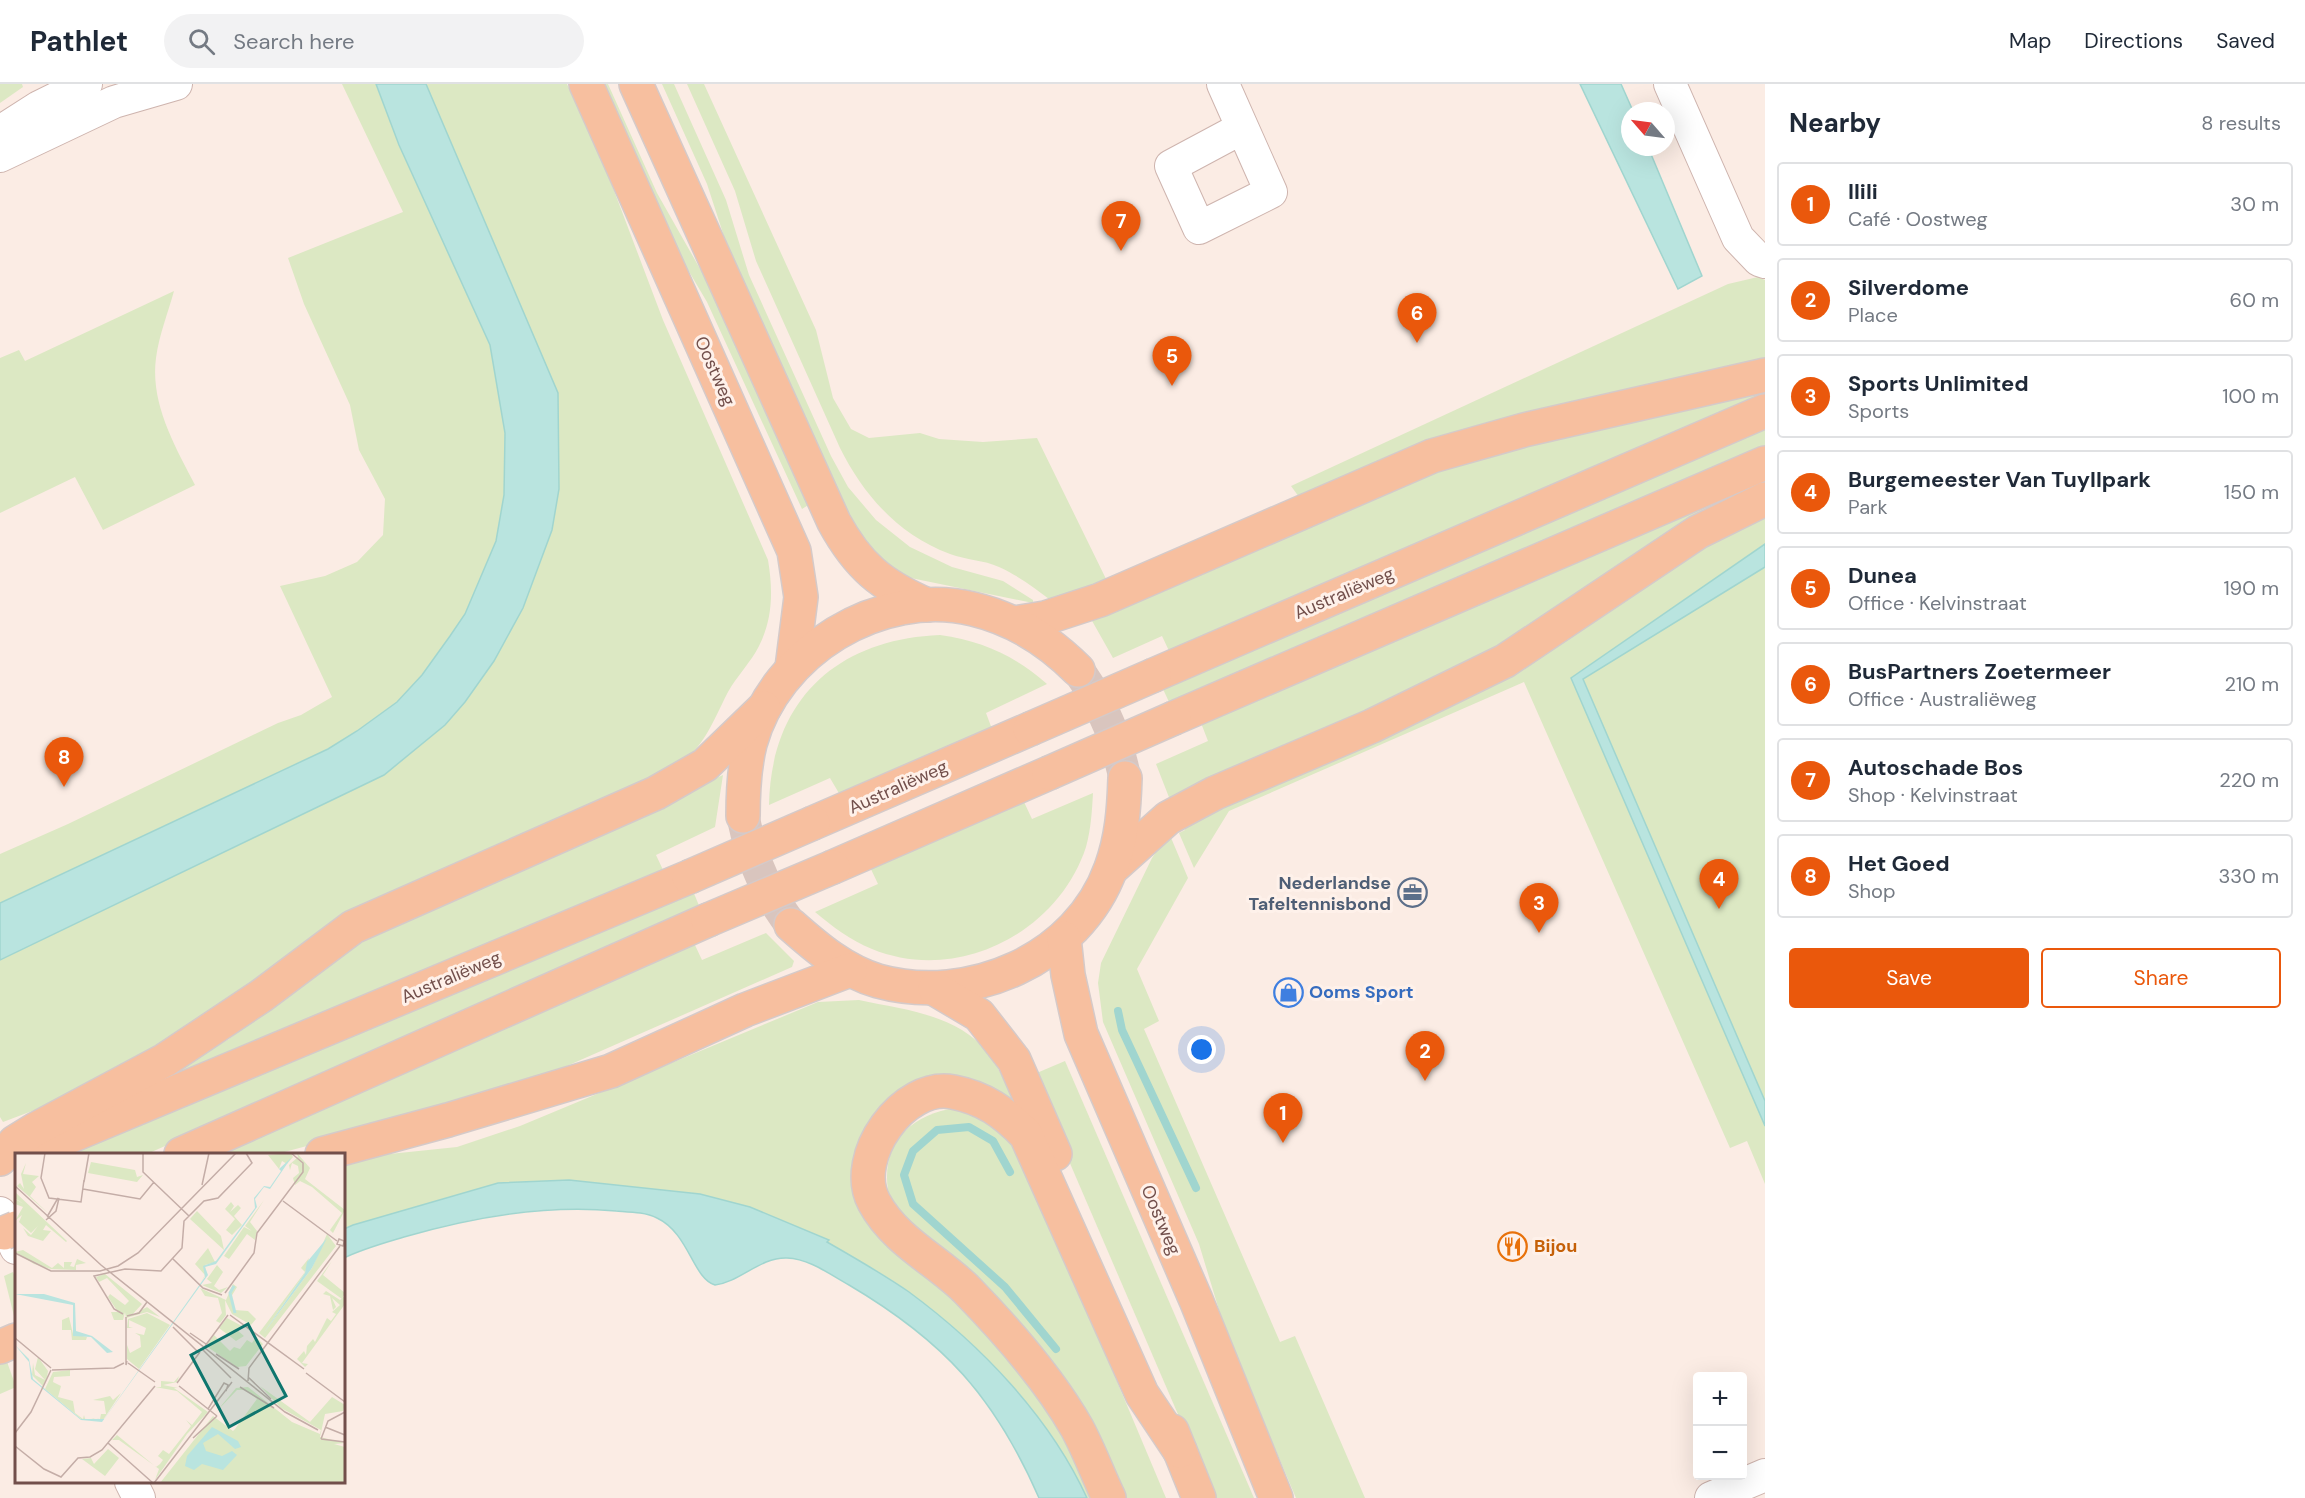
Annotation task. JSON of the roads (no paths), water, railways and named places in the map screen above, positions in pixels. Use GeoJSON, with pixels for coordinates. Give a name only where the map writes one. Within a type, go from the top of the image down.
{"type":"FeatureCollection","features":[{"type":"Feature","properties":{"kind":"main road","name":"Oostweg"},"geometry":{"type":"LineString","coordinates":[[586,84],[794,551],[801,597],[792,668]]}},
{"type":"Feature","properties":{"kind":"main road"},"geometry":{"type":"LineString","coordinates":[[636,84],[829,511],[848,547],[881,582],[927,605]]}},
{"type":"Feature","properties":{"kind":"main road"},"geometry":{"type":"LineString","coordinates":[[1015,623],[1045,618],[1100,600],[1432,456],[1524,430],[1765,375]]}},
{"type":"Feature","properties":{"kind":"main road","name":"Australiëweg"},"geometry":{"type":"LineString","coordinates":[[31,1148],[689,877],[1765,411]]}},
{"type":"Feature","properties":{"kind":"main road"},"geometry":{"type":"LineString","coordinates":[[185,1153],[708,920],[1765,463]]}},
{"type":"Feature","properties":{"kind":"main road"},"geometry":{"type":"LineString","coordinates":[[1111,869],[1168,818],[1215,793],[1372,726],[1505,661],[1698,532],[1765,499]]}},
{"type":"Feature","properties":{"kind":"main road"},"geometry":{"type":"LineString","coordinates":[[0,1159],[15,1142],[31,1148],[165,1060],[261,996],[353,927],[656,793],[705,765],[764,708],[792,668],[821,642],[854,623],[889,610],[927,605],[972,609],[1015,623],[1045,641],[1078,670]]}},
{"type":"Feature","properties":{"kind":"main road"},"geometry":{"type":"LineString","coordinates":[[743,816],[745,770],[750,743],[764,708]]}},
{"type":"Feature","properties":{"kind":"main road"},"geometry":{"type":"LineString","coordinates":[[791,925],[818,950],[850,970],[877,980],[934,989],[981,982],[1025,965],[1064,938],[1091,906],[1111,869],[1124,825],[1125,778]]}},
{"type":"Feature","properties":{"kind":"main road","name":"Oostweg"},"geometry":{"type":"LineString","coordinates":[[1064,938],[1068,975],[1082,1034],[1196,1300],[1276,1498]]}},
{"type":"Feature","properties":{"kind":"main road"},"geometry":{"type":"LineString","coordinates":[[329,1153],[611,1071],[745,1010],[850,970]]}},
{"type":"Feature","properties":{"kind":"main road"},"geometry":{"type":"LineString","coordinates":[[934,989],[979,1015],[1014,1060],[1199,1498]]}},
{"type":"Feature","properties":{"kind":"main road"},"geometry":{"type":"LineString","coordinates":[[1109,1498],[1076,1427],[1014,1343],[964,1287],[891,1228],[872,1200],[869,1176],[872,1150],[883,1128],[898,1112],[933,1093],[949,1091],[976,1096],[994,1106],[1009,1117],[1026,1135],[1142,1394],[1180,1450]]}},
{"type":"Feature","properties":{"kind":"main road","name":"Australiëweg"},"geometry":{"type":"LineString","coordinates":[[0,1167],[15,1158]]}},
{"type":"Feature","properties":{"kind":"main road"},"geometry":{"type":"LineString","coordinates":[[0,1347],[15,1340]]}},
{"type":"Feature","properties":{"kind":"street"},"geometry":{"type":"LineString","coordinates":[[0,132],[39,106],[86,84]]}},
{"type":"Feature","properties":{"kind":"street"},"geometry":{"type":"LineString","coordinates":[[0,156],[109,93],[176,84]]}},
{"type":"Feature","properties":{"kind":"street"},"geometry":{"type":"LineString","coordinates":[[1224,84],[1242,128]]}},
{"type":"Feature","properties":{"kind":"street"},"geometry":{"type":"LineString","coordinates":[[1670,84],[1738,238],[1759,260],[1765,262]]}},
{"type":"Feature","properties":{"kind":"street"},"geometry":{"type":"LineString","coordinates":[[1711,1498],[1765,1475]]}},
{"type":"Feature","properties":{"kind":"street"},"geometry":{"type":"LineString","coordinates":[[132,1483],[139,1498]]}},
{"type":"Feature","properties":{"kind":"water"},"geometry":{"type":"Polygon","coordinates":[[[376,84],[426,84],[558,393],[559,489],[552,530],[523,608],[494,661],[465,702],[445,725],[384,775],[0,960],[0,903],[328,749],[357,731],[397,702],[422,675],[465,614],[496,541],[504,495],[505,433],[490,345],[399,145],[376,84]]]}},
{"type":"Feature","properties":{"kind":"water"},"geometry":{"type":"Polygon","coordinates":[[[1580,84],[1621,84],[1629,102],[1621,102],[1621,156],[1652,156],[1702,276],[1678,289],[1580,84]]]}},
{"type":"Feature","properties":{"kind":"water"},"geometry":{"type":"Polygon","coordinates":[[[1765,544],[1765,567],[1583,679],[1765,1101],[1765,1126],[1571,678],[1765,544]]]}},
{"type":"Feature","properties":{"kind":"water"},"geometry":{"type":"Polygon","coordinates":[[[569,1180],[700,1194],[750,1207],[829,1240],[827,1242],[909,1292],[962,1335],[987,1359],[1033,1411],[1054,1439],[1087,1498],[1039,1498],[1022,1462],[985,1401],[939,1350],[883,1306],[827,1272],[804,1261],[787,1258],[768,1261],[733,1279],[715,1285],[701,1274],[676,1234],[657,1218],[637,1213],[589,1209],[536,1211],[483,1218],[404,1237],[345,1258],[345,1229],[498,1183],[569,1180]]]}},
{"type":"Feature","properties":{"kind":"waterway"},"geometry":{"type":"LineString","coordinates":[[1118,1011],[1122,1030],[1196,1188]]}},
{"type":"Feature","properties":{"kind":"waterway"},"geometry":{"type":"LineString","coordinates":[[1010,1172],[993,1141],[969,1127],[937,1130],[913,1151],[904,1175],[913,1204],[1005,1287],[1056,1349]]}},
{"type":"Feature","properties":{"kind":"tunnel"},"geometry":{"type":"LineString","coordinates":[[1078,670],[1108,721],[1125,778]]}},
{"type":"Feature","properties":{"kind":"tunnel"},"geometry":{"type":"LineString","coordinates":[[743,816],[750,847],[760,874],[773,899],[791,925]]}},
{"type":"Feature","properties":{"kind":"place","name":"Autoschade Bos"},"geometry":{"type":"Point","coordinates":[1121,251]}},
{"type":"Feature","properties":{"kind":"place","name":"BusPartners Zoetermeer"},"geometry":{"type":"Point","coordinates":[1417,343]}},
{"type":"Feature","properties":{"kind":"place","name":"Dunea"},"geometry":{"type":"Point","coordinates":[1172,386]}},
{"type":"Feature","properties":{"kind":"place","name":"Het Goed"},"geometry":{"type":"Point","coordinates":[64,787]}},
{"type":"Feature","properties":{"kind":"place","name":"Nederlandse Tafeltennisbond"},"geometry":{"type":"Point","coordinates":[1412,893]}},
{"type":"Feature","properties":{"kind":"place","name":"Burgemeester Van Tuyllpark"},"geometry":{"type":"Point","coordinates":[1719,909]}},
{"type":"Feature","properties":{"kind":"place","name":"Sports Unlimited"},"geometry":{"type":"Point","coordinates":[1539,933]}},
{"type":"Feature","properties":{"kind":"place","name":"Ooms Sport"},"geometry":{"type":"Point","coordinates":[1288,992]}},
{"type":"Feature","properties":{"kind":"place","name":"Silverdome"},"geometry":{"type":"Point","coordinates":[1425,1081]}},
{"type":"Feature","properties":{"kind":"place","name":"Ilili"},"geometry":{"type":"Point","coordinates":[1283,1143]}},
{"type":"Feature","properties":{"kind":"place","name":"Bijou"},"geometry":{"type":"Point","coordinates":[1513,1246]}}]}
